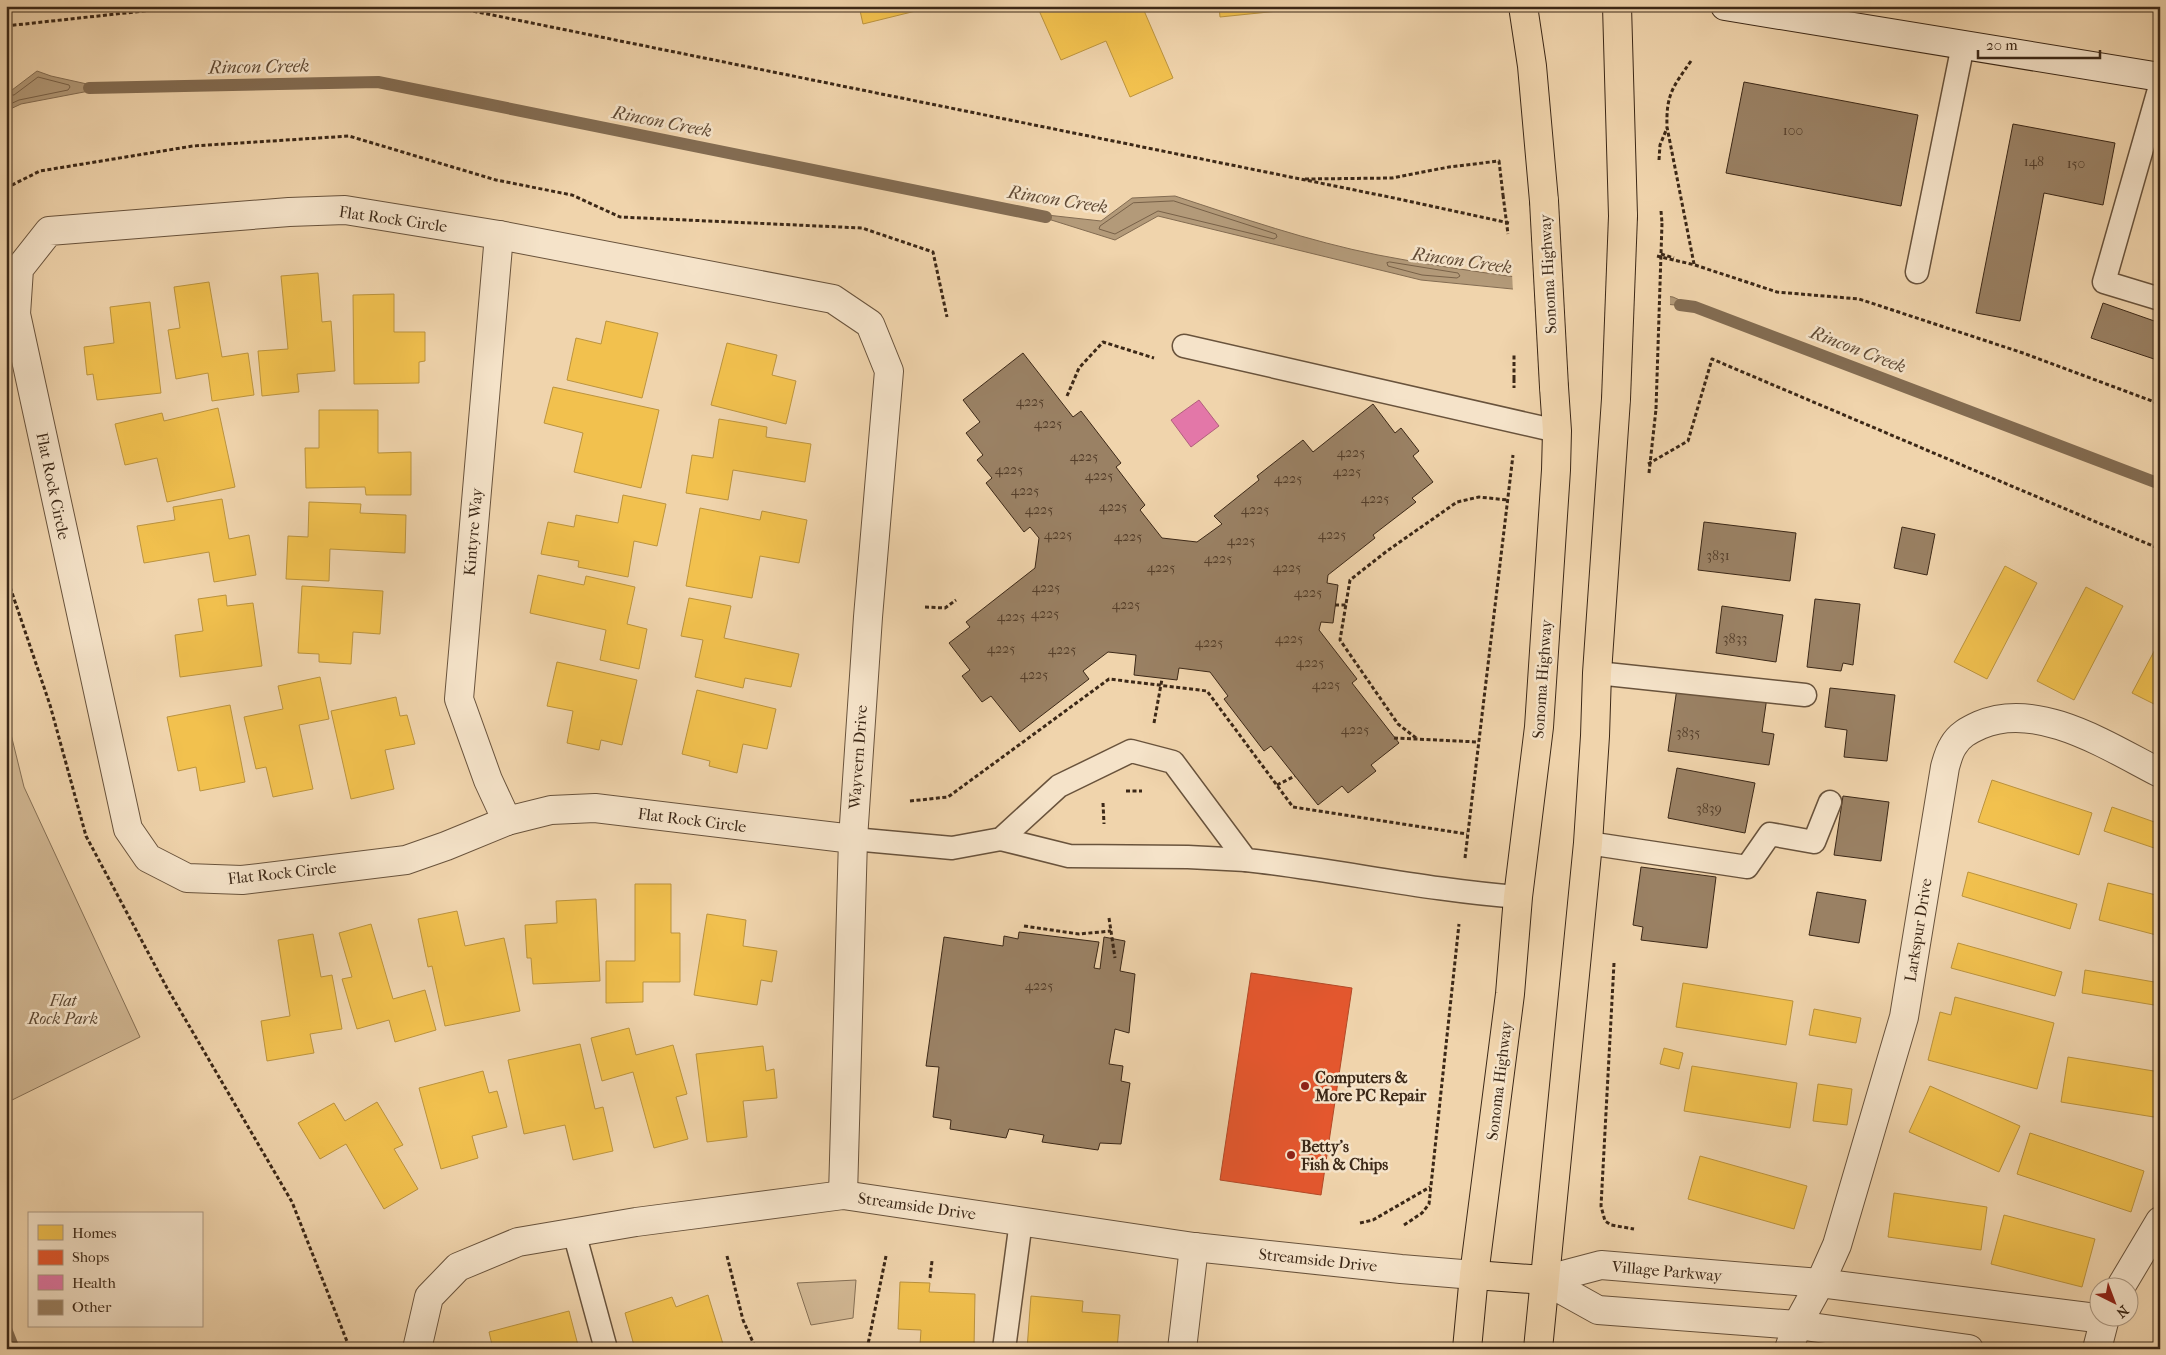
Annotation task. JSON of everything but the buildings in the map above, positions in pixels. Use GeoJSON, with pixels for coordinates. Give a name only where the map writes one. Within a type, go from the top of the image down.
{"type":"FeatureCollection","features":[{"type":"Feature","properties":{"kind":"main road","name":"Sonoma Highway"},"geometry":{"type":"LineString","coordinates":[[1467,1349],[1474,1275],[1510,994],[1518,896],[1539,727],[1556,470],[1556,431],[1544,201],[1532,66],[1523,6]]}},
{"type":"Feature","properties":{"kind":"main road"},"geometry":{"type":"LineString","coordinates":[[1538,1349],[1588,843],[1597,672],[1612,474],[1623,216],[1617,6]]}},
{"type":"Feature","properties":{"kind":"main road"},"geometry":{"type":"LineString","coordinates":[[1474,1275],[1544,1280]]}},
{"type":"Feature","properties":{"kind":"street"},"geometry":{"type":"LineString","coordinates":[[1725,6],[2160,77]]}},
{"type":"Feature","properties":{"kind":"street","name":"Flat Rock Circle"},"geometry":{"type":"LineString","coordinates":[[852,839],[595,808],[551,810],[507,821],[406,860],[242,880],[187,878],[148,858],[128,829],[16,314],[19,269],[49,231],[289,212],[345,210],[499,235],[833,299],[870,324]]}},
{"type":"Feature","properties":{"kind":"street","name":"Kintyre Way"},"geometry":{"type":"LineString","coordinates":[[499,235],[459,699],[488,780],[507,821]]}},
{"type":"Feature","properties":{"kind":"street","name":"Wayvern Drive"},"geometry":{"type":"LineString","coordinates":[[843,1195],[852,839],[868,608],[889,371],[870,324]]}},
{"type":"Feature","properties":{"kind":"street","name":"Larkspur Drive"},"geometry":{"type":"LineString","coordinates":[[1793,1337],[1837,1245],[1904,1017],[1945,767],[1953,745],[1964,732],[1994,719],[2038,720],[2081,732],[2160,772]]}},
{"type":"Feature","properties":{"kind":"street","name":"Streamside Drive"},"geometry":{"type":"LineString","coordinates":[[417,1349],[429,1297],[458,1266],[518,1242],[574,1232],[843,1195],[1194,1247],[1474,1275]]}},
{"type":"Feature","properties":{"kind":"street"},"geometry":{"type":"LineString","coordinates":[[2126,1278],[2160,1221]]}},
{"type":"Feature","properties":{"kind":"street"},"geometry":{"type":"LineString","coordinates":[[1182,1349],[1194,1247]]}},
{"type":"Feature","properties":{"kind":"street","name":"Village Parkway"},"geometry":{"type":"LineString","coordinates":[[1544,1280],[1601,1266],[1820,1283],[2088,1316]]}},
{"type":"Feature","properties":{"kind":"street"},"geometry":{"type":"LineString","coordinates":[[1544,1280],[1598,1310],[1793,1337],[1969,1349]]}},
{"type":"Feature","properties":{"kind":"street"},"geometry":{"type":"LineString","coordinates":[[2098,1349],[2102,1328]]}},
{"type":"Feature","properties":{"kind":"lane"},"geometry":{"type":"LineString","coordinates":[[1917,272],[1963,45]]}},
{"type":"Feature","properties":{"kind":"lane"},"geometry":{"type":"LineString","coordinates":[[2160,86],[2104,282],[2160,299]]}},
{"type":"Feature","properties":{"kind":"lane"},"geometry":{"type":"LineString","coordinates":[[1184,346],[1556,431]]}},
{"type":"Feature","properties":{"kind":"lane"},"geometry":{"type":"LineString","coordinates":[[1597,672],[1805,695]]}},
{"type":"Feature","properties":{"kind":"lane"},"geometry":{"type":"LineString","coordinates":[[1001,839],[1059,786],[1131,751],[1173,762],[1246,860]]}},
{"type":"Feature","properties":{"kind":"lane"},"geometry":{"type":"LineString","coordinates":[[1588,843],[1747,867],[1770,834],[1814,842],[1830,802]]}},
{"type":"Feature","properties":{"kind":"lane"},"geometry":{"type":"LineString","coordinates":[[852,839],[952,848],[1001,839],[1069,856],[1188,857],[1246,860],[1304,866],[1462,892],[1518,896]]}},
{"type":"Feature","properties":{"kind":"lane"},"geometry":{"type":"LineString","coordinates":[[1004,1349],[1022,1221]]}},
{"type":"Feature","properties":{"kind":"lane"},"geometry":{"type":"LineString","coordinates":[[574,1232],[606,1349]]}},
{"type":"Feature","properties":{"kind":"path"},"geometry":{"type":"LineString","coordinates":[[6,26],[153,10],[267,6]]}},
{"type":"Feature","properties":{"kind":"path"},"geometry":{"type":"LineString","coordinates":[[448,6],[1510,224]]}},
{"type":"Feature","properties":{"kind":"path"},"geometry":{"type":"LineString","coordinates":[[1691,61],[1673,87],[1666,106],[1667,127],[1695,265]]}},
{"type":"Feature","properties":{"kind":"path"},"geometry":{"type":"LineString","coordinates":[[1659,165],[1660,145],[1667,127]]}},
{"type":"Feature","properties":{"kind":"path"},"geometry":{"type":"LineString","coordinates":[[6,188],[40,171],[193,146],[349,136],[496,180],[572,195],[620,218],[862,228],[933,252],[947,317]]}},
{"type":"Feature","properties":{"kind":"path"},"geometry":{"type":"LineString","coordinates":[[1298,179],[1392,178],[1449,167],[1499,161],[1503,195]]}},
{"type":"Feature","properties":{"kind":"path"},"geometry":{"type":"LineString","coordinates":[[1656,409],[1662,223],[1660,204]]}},
{"type":"Feature","properties":{"kind":"path"},"geometry":{"type":"LineString","coordinates":[[1661,254],[1776,292],[1859,299],[2022,353],[2160,404]]}},
{"type":"Feature","properties":{"kind":"path"},"geometry":{"type":"LineString","coordinates":[[1656,256],[1695,265]]}},
{"type":"Feature","properties":{"kind":"path"},"geometry":{"type":"LineString","coordinates":[[1612,474],[1650,464],[1688,441],[1712,359],[2160,549]]}},
{"type":"Feature","properties":{"kind":"path"},"geometry":{"type":"LineString","coordinates":[[1464,863],[1508,500],[1515,422],[1514,379]]}},
{"type":"Feature","properties":{"kind":"path"},"geometry":{"type":"LineString","coordinates":[[1416,738],[1398,724],[1340,640],[1350,580],[1387,551],[1457,502],[1479,497],[1508,500]]}},
{"type":"Feature","properties":{"kind":"path"},"geometry":{"type":"LineString","coordinates":[[6,575],[50,705],[86,836],[168,988],[292,1202],[350,1349]]}},
{"type":"Feature","properties":{"kind":"path"},"geometry":{"type":"LineString","coordinates":[[924,607],[945,608],[956,600]]}},
{"type":"Feature","properties":{"kind":"path"},"geometry":{"type":"LineString","coordinates":[[1335,605],[1346,605]]}},
{"type":"Feature","properties":{"kind":"path"},"geometry":{"type":"LineString","coordinates":[[1152,732],[1162,679]]}},
{"type":"Feature","properties":{"kind":"path"},"geometry":{"type":"LineString","coordinates":[[1394,738],[1478,742]]}},
{"type":"Feature","properties":{"kind":"path"},"geometry":{"type":"LineString","coordinates":[[1277,785],[1295,776]]}},
{"type":"Feature","properties":{"kind":"path"},"geometry":{"type":"LineString","coordinates":[[1123,792],[1142,791]]}},
{"type":"Feature","properties":{"kind":"path"},"geometry":{"type":"LineString","coordinates":[[1104,832],[1102,804],[1109,800]]}},
{"type":"Feature","properties":{"kind":"path"},"geometry":{"type":"LineString","coordinates":[[1109,918],[1115,958]]}},
{"type":"Feature","properties":{"kind":"path"},"geometry":{"type":"LineString","coordinates":[[1404,1225],[1422,1214],[1429,1204],[1459,923]]}},
{"type":"Feature","properties":{"kind":"path"},"geometry":{"type":"LineString","coordinates":[[1024,926],[1079,934],[1111,931]]}},
{"type":"Feature","properties":{"kind":"path"},"geometry":{"type":"LineString","coordinates":[[1360,1223],[1373,1220],[1431,1187]]}},
{"type":"Feature","properties":{"kind":"path"},"geometry":{"type":"LineString","coordinates":[[1605,1221],[1611,1225],[1634,1229]]}},
{"type":"Feature","properties":{"kind":"path"},"geometry":{"type":"LineString","coordinates":[[727,1256],[743,1320],[756,1349]]}},
{"type":"Feature","properties":{"kind":"path"},"geometry":{"type":"LineString","coordinates":[[867,1349],[886,1256]]}},
{"type":"Feature","properties":{"kind":"path"},"geometry":{"type":"LineString","coordinates":[[930,1278],[932,1261]]}},
{"type":"Feature","properties":{"kind":"green space","name":"Flat Rock Park"},"geometry":{"type":"Polygon","coordinates":[[[6,714],[24,787],[140,1037],[6,1103],[6,714]]]}},
{"type":"Feature","properties":{"kind":"green space"},"geometry":{"type":"Polygon","coordinates":[[[856,1280],[853,1318],[811,1325],[797,1283],[856,1280]]]}},
{"type":"Feature","properties":{"kind":"water"},"geometry":{"type":"Polygon","coordinates":[[[37,71],[105,88],[21,104],[6,111],[6,91],[12,90],[37,71]]]}},
{"type":"Feature","properties":{"kind":"water"},"geometry":{"type":"Polygon","coordinates":[[[1175,196],[1301,236],[1378,255],[1488,273],[1673,297],[1695,307],[1421,280],[1158,216],[1115,240],[1029,213],[1101,221],[1132,198],[1175,196]]]}},
{"type":"Feature","properties":{"kind":"pier"},"geometry":{"type":"Polygon","coordinates":[[[1512,274],[1670,294],[1670,307],[1513,291],[1512,274]]]}},
{"type":"Feature","properties":{"kind":"waterway","name":"Rincon Creek"},"geometry":{"type":"LineString","coordinates":[[89,88],[378,82],[1046,217]]}},
{"type":"Feature","properties":{"kind":"waterway","name":"Rincon Creek"},"geometry":{"type":"LineString","coordinates":[[1680,305],[1695,307],[2160,484]]}},
{"type":"Feature","properties":{"kind":"waterway"},"geometry":{"type":"LineString","coordinates":[[6,1329],[14,1349]]}},
{"type":"Feature","properties":{"kind":"place","name":"Computers & More PC Repair"},"geometry":{"type":"Point","coordinates":[1305,1086]}},
{"type":"Feature","properties":{"kind":"place","name":"Betty's Fish & Chips"},"geometry":{"type":"Point","coordinates":[1291,1155]}}]}
